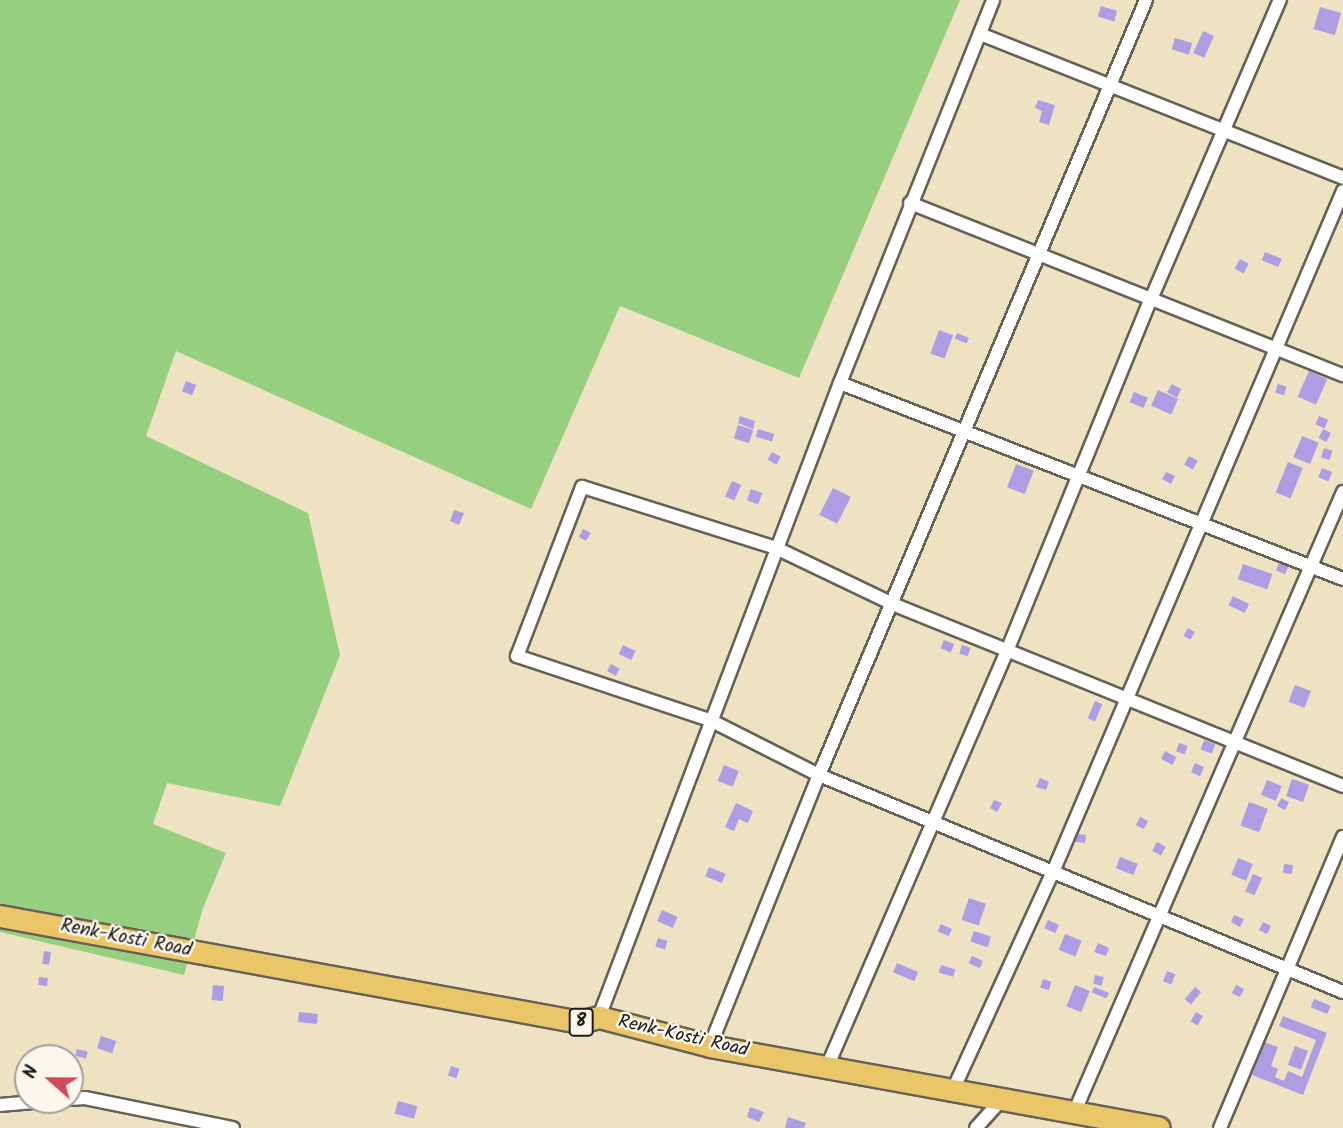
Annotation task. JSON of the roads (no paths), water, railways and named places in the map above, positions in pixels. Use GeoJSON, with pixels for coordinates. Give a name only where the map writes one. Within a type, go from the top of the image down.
{"type":"FeatureCollection","features":[{"type":"Feature","properties":{"kind":"main road","name":"Renk-Kosti Road"},"geometry":{"type":"LineString","coordinates":[[0,915],[580,1022],[599,1017],[710,1046],[1002,1099],[1121,1125],[1159,1128]]}},
{"type":"Feature","properties":{"kind":"street"},"geometry":{"type":"LineString","coordinates":[[599,1017],[776,548],[910,203],[993,0]]}},
{"type":"Feature","properties":{"kind":"street"},"geometry":{"type":"LineString","coordinates":[[710,1046],[820,775],[1146,0]]}},
{"type":"Feature","properties":{"kind":"street"},"geometry":{"type":"LineString","coordinates":[[827,1067],[1007,650],[1151,299],[1280,0]]}},
{"type":"Feature","properties":{"kind":"street"},"geometry":{"type":"LineString","coordinates":[[980,34],[1343,178]]}},
{"type":"Feature","properties":{"kind":"street"},"geometry":{"type":"LineString","coordinates":[[953,1090],[1053,872],[1343,191]]}},
{"type":"Feature","properties":{"kind":"street"},"geometry":{"type":"LineString","coordinates":[[910,203],[1343,375]]}},
{"type":"Feature","properties":{"kind":"street"},"geometry":{"type":"LineString","coordinates":[[840,383],[1343,579]]}},
{"type":"Feature","properties":{"kind":"street"},"geometry":{"type":"LineString","coordinates":[[1343,786],[893,604],[776,548],[582,487],[517,656],[712,721],[820,775],[1343,992]]}},
{"type":"Feature","properties":{"kind":"street"},"geometry":{"type":"LineString","coordinates":[[1074,1113],[1232,742],[1343,492]]}},
{"type":"Feature","properties":{"kind":"street"},"geometry":{"type":"LineString","coordinates":[[1220,1128],[1343,837]]}},
{"type":"Feature","properties":{"kind":"street"},"geometry":{"type":"LineString","coordinates":[[84,1098],[233,1128]]}},
{"type":"Feature","properties":{"kind":"street"},"geometry":{"type":"LineString","coordinates":[[976,1128],[1002,1099]]}}]}
